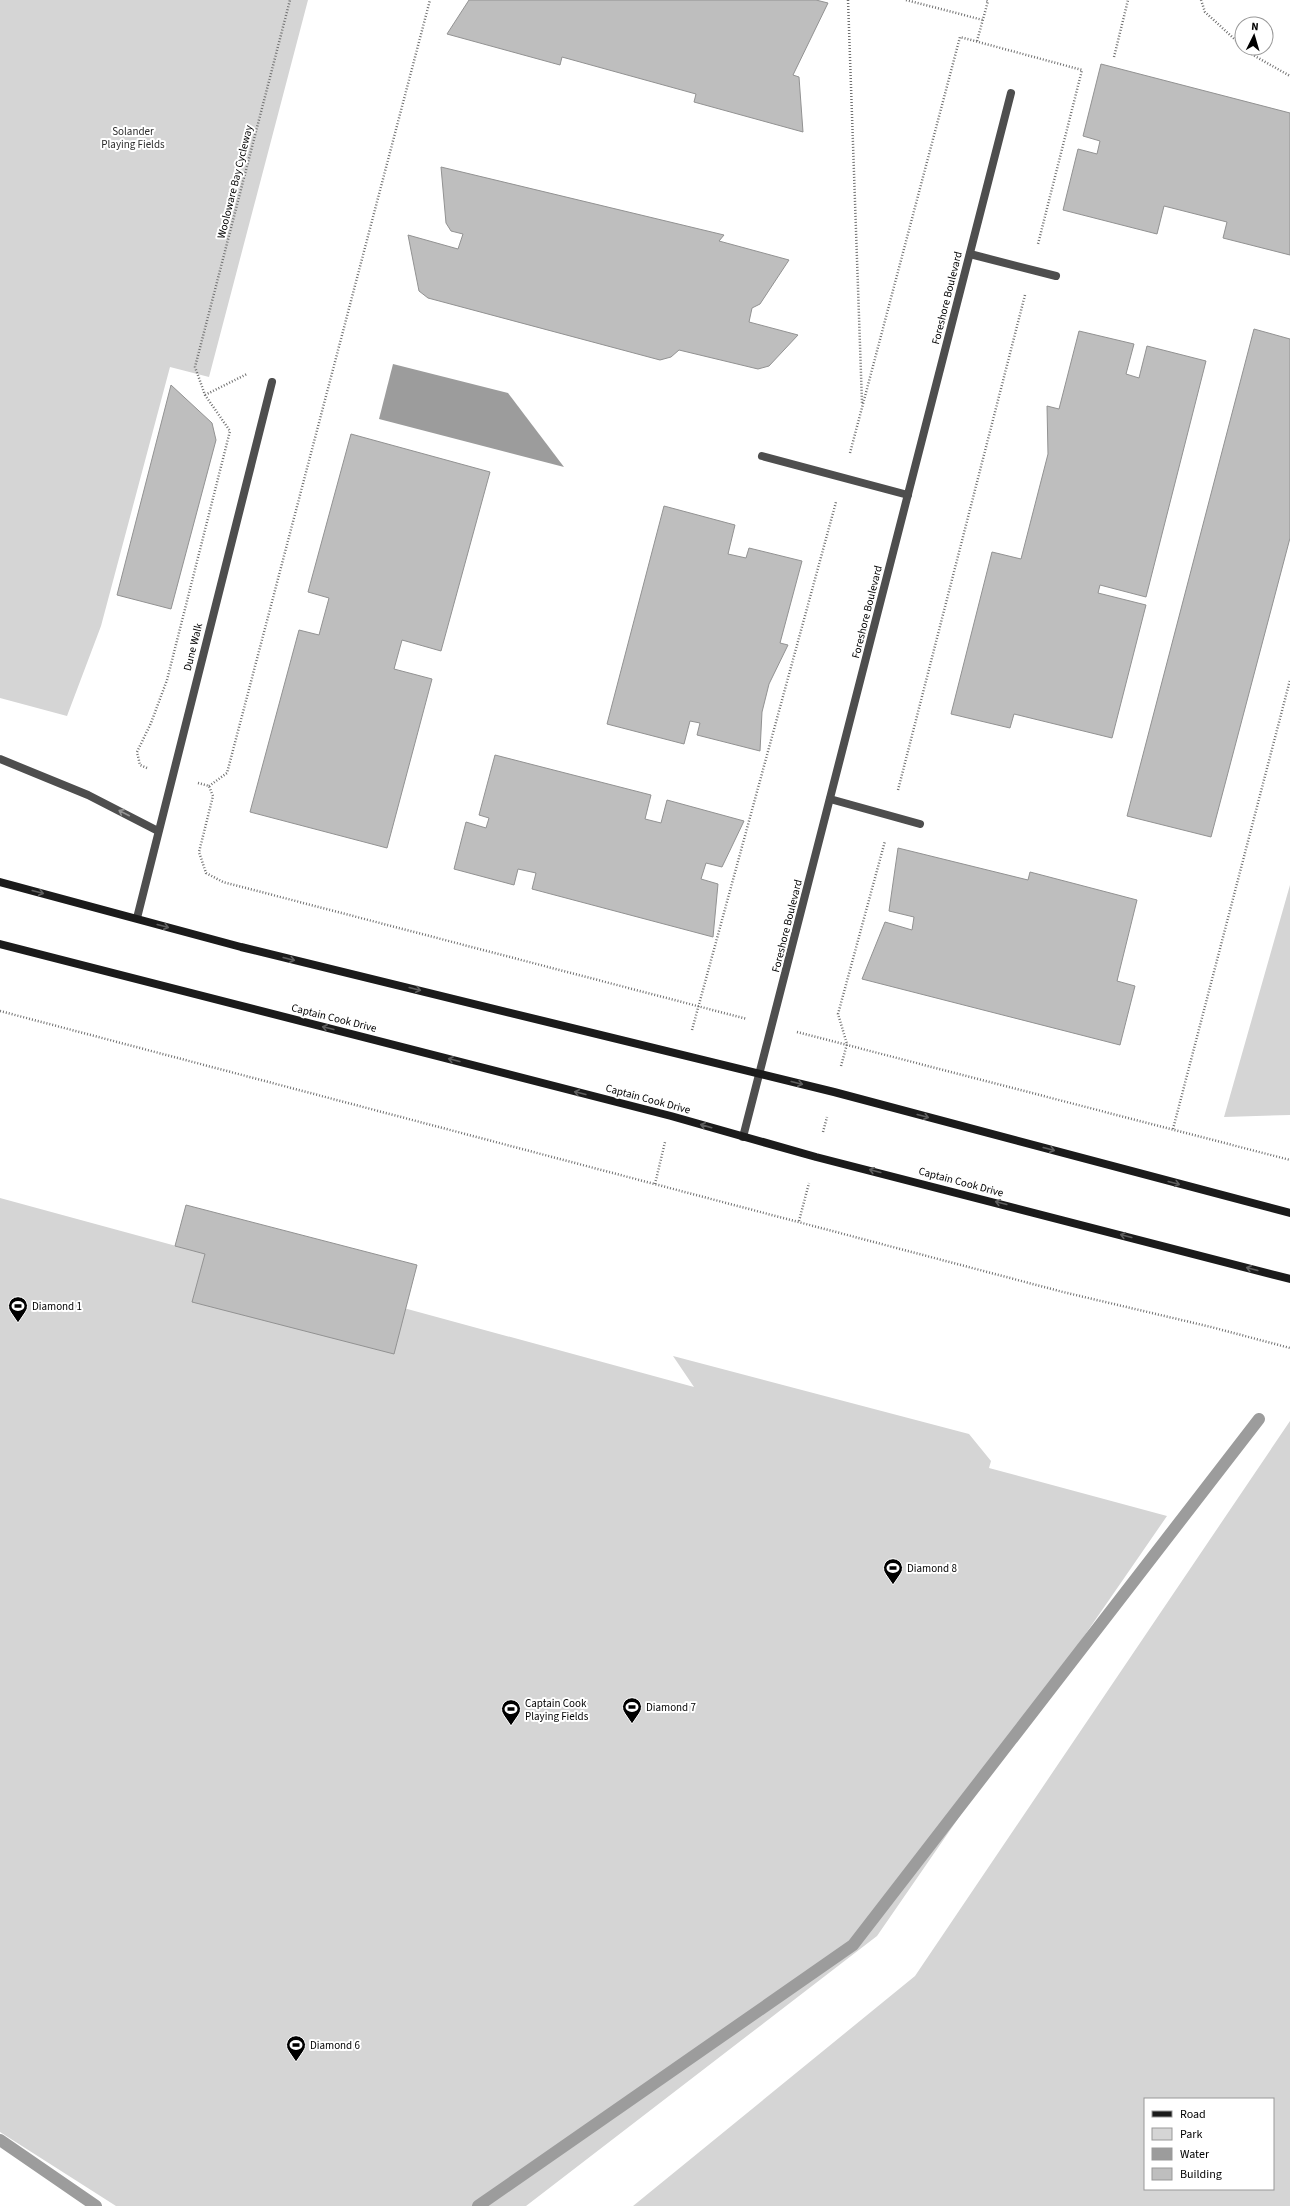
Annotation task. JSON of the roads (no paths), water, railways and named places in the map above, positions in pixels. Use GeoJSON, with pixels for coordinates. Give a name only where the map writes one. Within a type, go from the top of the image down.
{"type":"FeatureCollection","features":[{"type":"Feature","properties":{"kind":"main road"},"geometry":{"type":"LineString","coordinates":[[0,882],[241,947],[759,1074],[1290,1213]]}},
{"type":"Feature","properties":{"kind":"main road","name":"Captain Cook Drive"},"geometry":{"type":"LineString","coordinates":[[0,944],[671,1116],[743,1137],[1290,1279]]}},
{"type":"Feature","properties":{"kind":"street","name":"Foreshore Boulevard"},"geometry":{"type":"LineString","coordinates":[[743,1137],[1011,93]]}},
{"type":"Feature","properties":{"kind":"street"},"geometry":{"type":"LineString","coordinates":[[970,254],[1056,276]]}},
{"type":"Feature","properties":{"kind":"street","name":"Dune Walk"},"geometry":{"type":"LineString","coordinates":[[137,918],[272,382]]}},
{"type":"Feature","properties":{"kind":"street"},"geometry":{"type":"LineString","coordinates":[[762,456],[908,495]]}},
{"type":"Feature","properties":{"kind":"street"},"geometry":{"type":"LineString","coordinates":[[0,760],[88,795],[158,831]]}},
{"type":"Feature","properties":{"kind":"street"},"geometry":{"type":"LineString","coordinates":[[830,799],[920,824]]}},
{"type":"Feature","properties":{"kind":"water"},"geometry":{"type":"Polygon","coordinates":[[[393,364],[508,393],[564,467],[379,419],[393,364]]]}},
{"type":"Feature","properties":{"kind":"waterway"},"geometry":{"type":"LineString","coordinates":[[478,2206],[853,1945],[1259,1419]]}},
{"type":"Feature","properties":{"kind":"waterway"},"geometry":{"type":"LineString","coordinates":[[0,2140],[96,2206]]}},
{"type":"Feature","properties":{"kind":"place","name":"Diamond 1"},"geometry":{"type":"Point","coordinates":[18,1323]}},
{"type":"Feature","properties":{"kind":"place","name":"Diamond 8"},"geometry":{"type":"Point","coordinates":[893,1585]}},
{"type":"Feature","properties":{"kind":"place","name":"Diamond 7"},"geometry":{"type":"Point","coordinates":[632,1724]}},
{"type":"Feature","properties":{"kind":"place","name":"Captain Cook Playing Fields"},"geometry":{"type":"Point","coordinates":[511,1726]}},
{"type":"Feature","properties":{"kind":"place","name":"Diamond 6"},"geometry":{"type":"Point","coordinates":[296,2062]}},
{"type":"Feature","properties":{"kind":"park label","name":"Solander Playing Fields"},"geometry":{"type":"Point","coordinates":[133,137]}}]}
